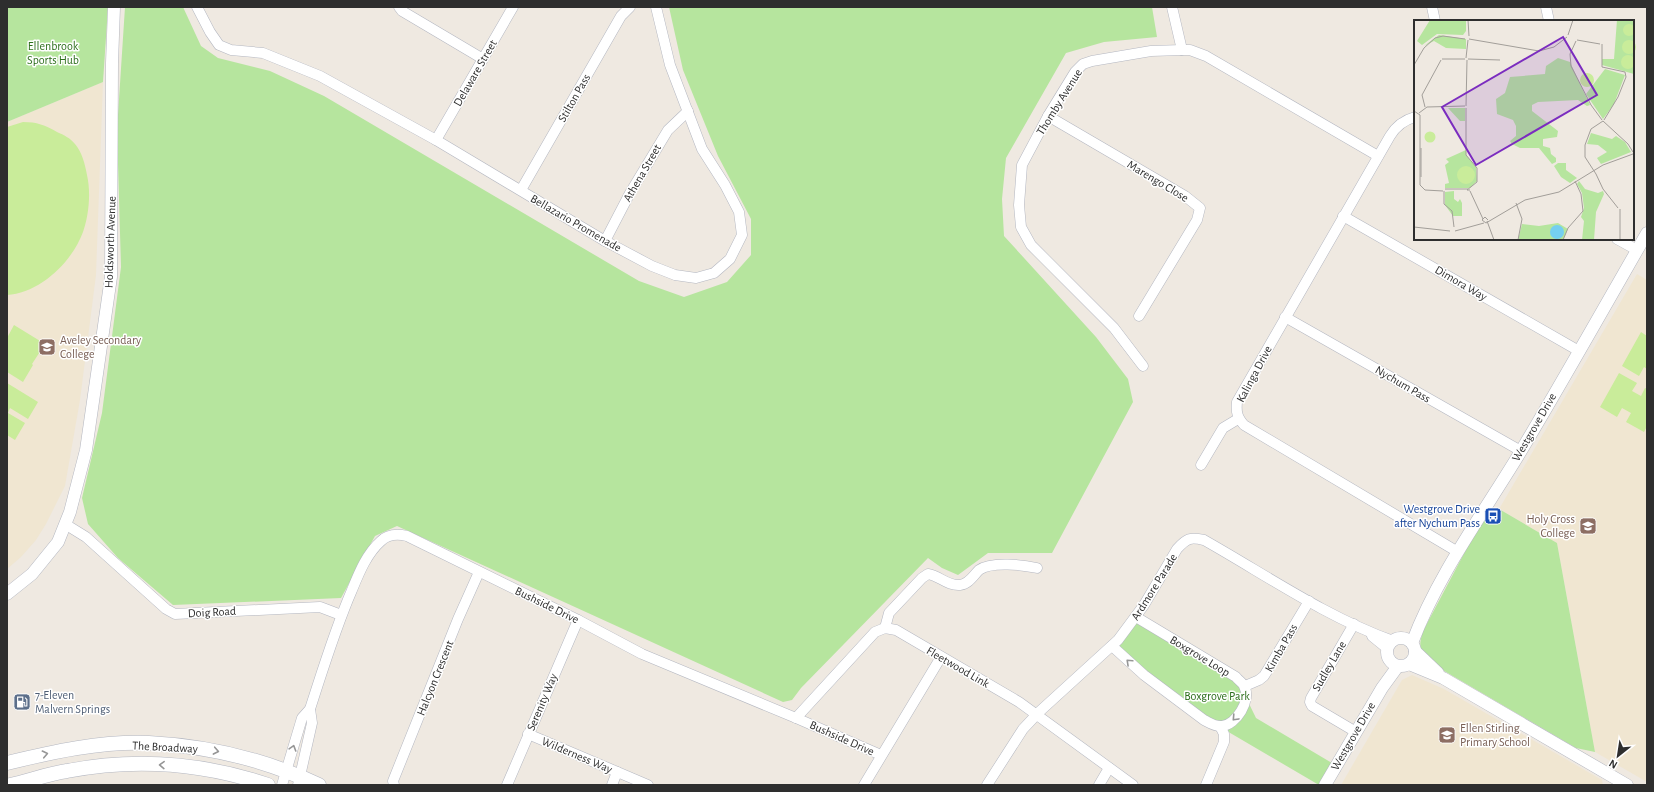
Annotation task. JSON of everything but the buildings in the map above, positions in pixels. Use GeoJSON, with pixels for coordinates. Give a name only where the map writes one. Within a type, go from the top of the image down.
{"type":"FeatureCollection","features":[{"type":"Feature","properties":{"kind":"main road","name":"The Broadway"},"geometry":{"type":"LineString","coordinates":[[7,763],[82,748],[147,743],[190,747],[219,752],[287,770],[299,781],[319,785]]}},
{"type":"Feature","properties":{"kind":"main road","name":"The Broadway"},"geometry":{"type":"LineString","coordinates":[[10,785],[66,771],[102,766],[143,764],[182,766],[219,771],[268,785]]}},
{"type":"Feature","properties":{"kind":"street","name":"Holdsworth Avenue"},"geometry":{"type":"LineString","coordinates":[[7,594],[32,574],[58,542],[70,512],[86,450],[111,276],[112,63],[114,7]]}},
{"type":"Feature","properties":{"kind":"street","name":"Bellazario Promenade"},"geometry":{"type":"LineString","coordinates":[[197,7],[210,32],[219,45],[231,50],[263,53],[320,76],[436,140],[605,241],[652,266],[675,275],[696,278],[714,273],[730,258],[742,235],[740,212],[702,149],[670,65],[656,7]]}},
{"type":"Feature","properties":{"kind":"street"},"geometry":{"type":"LineString","coordinates":[[399,7],[402,11],[483,59]]}},
{"type":"Feature","properties":{"kind":"street","name":"Delaware Street"},"geometry":{"type":"LineString","coordinates":[[436,140],[513,7]]}},
{"type":"Feature","properties":{"kind":"street","name":"Stilton Pass"},"geometry":{"type":"LineString","coordinates":[[520,190],[621,16],[630,7]]}},
{"type":"Feature","properties":{"kind":"street"},"geometry":{"type":"LineString","coordinates":[[1172,7],[1182,50]]}},
{"type":"Feature","properties":{"kind":"street"},"geometry":{"type":"LineString","coordinates":[[1432,7],[1435,20]]}},
{"type":"Feature","properties":{"kind":"street"},"geometry":{"type":"LineString","coordinates":[[1546,7],[1549,20]]}},
{"type":"Feature","properties":{"kind":"street","name":"Thomby Avenue"},"geometry":{"type":"LineString","coordinates":[[1143,366],[1114,328],[1031,245],[1021,227],[1019,205],[1022,165],[1048,116],[1075,72],[1083,64],[1092,61],[1151,51],[1190,50],[1206,56],[1378,156]]}},
{"type":"Feature","properties":{"kind":"street","name":"Athena Street"},"geometry":{"type":"LineString","coordinates":[[605,241],[630,193],[668,130],[688,112]]}},
{"type":"Feature","properties":{"kind":"street","name":"Marengo Close"},"geometry":{"type":"LineString","coordinates":[[1048,116],[1186,196],[1200,208],[1197,220],[1139,316]]}},
{"type":"Feature","properties":{"kind":"street","name":"Kalinga Drive"},"geometry":{"type":"LineString","coordinates":[[1414,117],[1397,126],[1378,156],[1285,317],[1238,402],[1236,412],[1238,418],[1244,425],[1458,552]]}},
{"type":"Feature","properties":{"kind":"street","name":"Dimora Way"},"geometry":{"type":"LineString","coordinates":[[1343,216],[1579,351]]}},
{"type":"Feature","properties":{"kind":"street","name":"Westgrove Drive"},"geometry":{"type":"LineString","coordinates":[[1325,785],[1382,688],[1401,651],[1458,552],[1521,451],[1647,233]]}},
{"type":"Feature","properties":{"kind":"street"},"geometry":{"type":"LineString","coordinates":[[1620,240],[1637,250]]}},
{"type":"Feature","properties":{"kind":"street","name":"Nychum Pass"},"geometry":{"type":"LineString","coordinates":[[1285,317],[1521,451]]}},
{"type":"Feature","properties":{"kind":"street"},"geometry":{"type":"LineString","coordinates":[[1201,465],[1223,428],[1238,418]]}},
{"type":"Feature","properties":{"kind":"street","name":"Doig Road"},"geometry":{"type":"LineString","coordinates":[[65,524],[86,537],[166,609],[175,614],[320,607],[341,615]]}},
{"type":"Feature","properties":{"kind":"street","name":"Bushside Drive"},"geometry":{"type":"LineString","coordinates":[[282,785],[302,718],[310,709],[341,615],[360,571],[381,541],[387,537],[400,534],[407,536],[578,620],[642,654],[882,755]]}},
{"type":"Feature","properties":{"kind":"street","name":"Ardmore Parade"},"geometry":{"type":"LineString","coordinates":[[987,785],[1024,729],[1036,715],[1112,646],[1136,617],[1177,549],[1184,541],[1194,538],[1204,540],[1309,601],[1354,624],[1401,651]]}},
{"type":"Feature","properties":{"kind":"street"},"geometry":{"type":"LineString","coordinates":[[796,718],[875,632],[885,628],[889,613],[922,578],[928,574],[934,575],[943,582],[952,585],[968,582],[980,570],[986,567],[1015,564],[1037,568]]}},
{"type":"Feature","properties":{"kind":"street","name":"Halcyon Crescent"},"geometry":{"type":"LineString","coordinates":[[394,785],[393,781],[458,619],[479,572]]}},
{"type":"Feature","properties":{"kind":"street","name":"Kimba Pass"},"geometry":{"type":"LineString","coordinates":[[1245,686],[1259,680],[1264,676],[1309,601]]}},
{"type":"Feature","properties":{"kind":"street","name":"Boxgrove Loop"},"geometry":{"type":"LineString","coordinates":[[1136,617],[1236,677],[1245,686]]}},
{"type":"Feature","properties":{"kind":"street","name":"Serenity Way"},"geometry":{"type":"LineString","coordinates":[[507,785],[578,620]]}},
{"type":"Feature","properties":{"kind":"street","name":"Sudley Lane"},"geometry":{"type":"LineString","coordinates":[[1354,624],[1310,702],[1312,706],[1356,732]]}},
{"type":"Feature","properties":{"kind":"street","name":"Fleetwood Link"},"geometry":{"type":"LineString","coordinates":[[885,628],[896,630],[1019,702],[1133,785]]}},
{"type":"Feature","properties":{"kind":"street"},"geometry":{"type":"LineString","coordinates":[[1112,646],[1151,681],[1214,726],[1220,726],[1234,720],[1241,710],[1247,694],[1245,686]]}},
{"type":"Feature","properties":{"kind":"street"},"geometry":{"type":"LineString","coordinates":[[1401,651],[1443,678],[1625,784]]}},
{"type":"Feature","properties":{"kind":"street"},"geometry":{"type":"LineString","coordinates":[[864,785],[941,657]]}},
{"type":"Feature","properties":{"kind":"street","name":"Bushside Drive"},"geometry":{"type":"LineString","coordinates":[[299,781],[300,770],[312,723],[310,709]]}},
{"type":"Feature","properties":{"kind":"street"},"geometry":{"type":"LineString","coordinates":[[1206,785],[1224,742],[1224,734],[1220,726]]}},
{"type":"Feature","properties":{"kind":"street","name":"Wilderness Way"},"geometry":{"type":"LineString","coordinates":[[528,734],[648,785]]}},
{"type":"Feature","properties":{"kind":"street"},"geometry":{"type":"LineString","coordinates":[[1099,785],[1109,768]]}},
{"type":"Feature","properties":{"kind":"street"},"geometry":{"type":"LineString","coordinates":[[612,785],[616,772]]}},
{"type":"Feature","properties":{"kind":"shaded area","name":"Aveley Secondary College"},"geometry":{"type":"Polygon","coordinates":[[[103,82],[96,275],[80,400],[65,486],[46,524],[36,540],[21,557],[7,569],[7,122],[103,82]]]}},
{"type":"Feature","properties":{"kind":"shaded area","name":"Holy Cross College"},"geometry":{"type":"Polygon","coordinates":[[[1637,274],[1647,280],[1647,782],[1595,752],[1557,543],[1499,509],[1637,274]]]}},
{"type":"Feature","properties":{"kind":"shaded area","name":"Ellen Stirling Primary School"},"geometry":{"type":"Polygon","coordinates":[[[1412,675],[1444,689],[1602,780],[1603,785],[1341,785],[1402,680],[1412,675]]]}},
{"type":"Feature","properties":{"kind":"green space","name":"Ellenbrook Sports Hub"},"geometry":{"type":"Polygon","coordinates":[[[7,7],[108,7],[103,82],[7,122],[7,7]]]}},
{"type":"Feature","properties":{"kind":"green space"},"geometry":{"type":"Polygon","coordinates":[[[125,7],[183,7],[201,46],[218,58],[270,71],[324,96],[639,281],[684,297],[727,282],[751,255],[751,219],[718,156],[683,70],[669,7],[1152,7],[1157,37],[1104,42],[1066,53],[1006,158],[1002,199],[1004,236],[1096,337],[1128,379],[1133,402],[1052,553],[988,553],[958,575],[942,568],[928,558],[801,688],[792,700],[783,702],[397,526],[375,536],[341,598],[173,605],[118,558],[88,524],[82,498],[102,413],[121,267],[117,130],[125,7]]]}},
{"type":"Feature","properties":{"kind":"green space"},"geometry":{"type":"Polygon","coordinates":[[[23,122],[37,123],[45,126],[67,137],[75,144],[81,154],[85,167],[89,189],[89,204],[83,232],[78,243],[63,265],[43,282],[31,289],[7,295],[7,127],[23,122]]]}},
{"type":"Feature","properties":{"kind":"green space"},"geometry":{"type":"Polygon","coordinates":[[[14,325],[45,344],[32,364],[33,365],[23,382],[7,372],[7,338],[14,325]]]}},
{"type":"Feature","properties":{"kind":"green space"},"geometry":{"type":"Polygon","coordinates":[[[1641,332],[1647,336],[1647,369],[1644,367],[1639,376],[1622,366],[1641,332]]]}},
{"type":"Feature","properties":{"kind":"green space"},"geometry":{"type":"Polygon","coordinates":[[[1619,373],[1637,383],[1632,391],[1641,396],[1645,388],[1647,389],[1647,426],[1644,432],[1626,422],[1631,413],[1622,408],[1617,417],[1600,407],[1619,373]]]}},
{"type":"Feature","properties":{"kind":"green space"},"geometry":{"type":"Polygon","coordinates":[[[7,383],[38,402],[28,419],[10,408],[8,413],[25,423],[15,440],[7,435],[7,383]]]}},
{"type":"Feature","properties":{"kind":"green space"},"geometry":{"type":"Polygon","coordinates":[[[1499,509],[1557,543],[1595,752],[1576,748],[1434,665],[1421,650],[1420,643],[1423,631],[1486,512],[1494,517],[1499,509]]]}},
{"type":"Feature","properties":{"kind":"green space","name":"Boxgrove Park"},"geometry":{"type":"Polygon","coordinates":[[[1136,617],[1236,677],[1256,718],[1337,766],[1319,785],[1220,727],[1112,646],[1136,617]]]}},
{"type":"Feature","properties":{"kind":"place","name":"Aveley Secondary College"},"geometry":{"type":"Point","coordinates":[47,347]}},
{"type":"Feature","properties":{"kind":"place","name":"Westgrove Drive after Nychum Pass"},"geometry":{"type":"Point","coordinates":[1493,516]}},
{"type":"Feature","properties":{"kind":"place","name":"Holy Cross College"},"geometry":{"type":"Point","coordinates":[1588,526]}},
{"type":"Feature","properties":{"kind":"place","name":"7-Eleven Malvern Springs"},"geometry":{"type":"Point","coordinates":[22,702]}},
{"type":"Feature","properties":{"kind":"place","name":"Ellen Stirling Primary School"},"geometry":{"type":"Point","coordinates":[1447,735]}}]}
